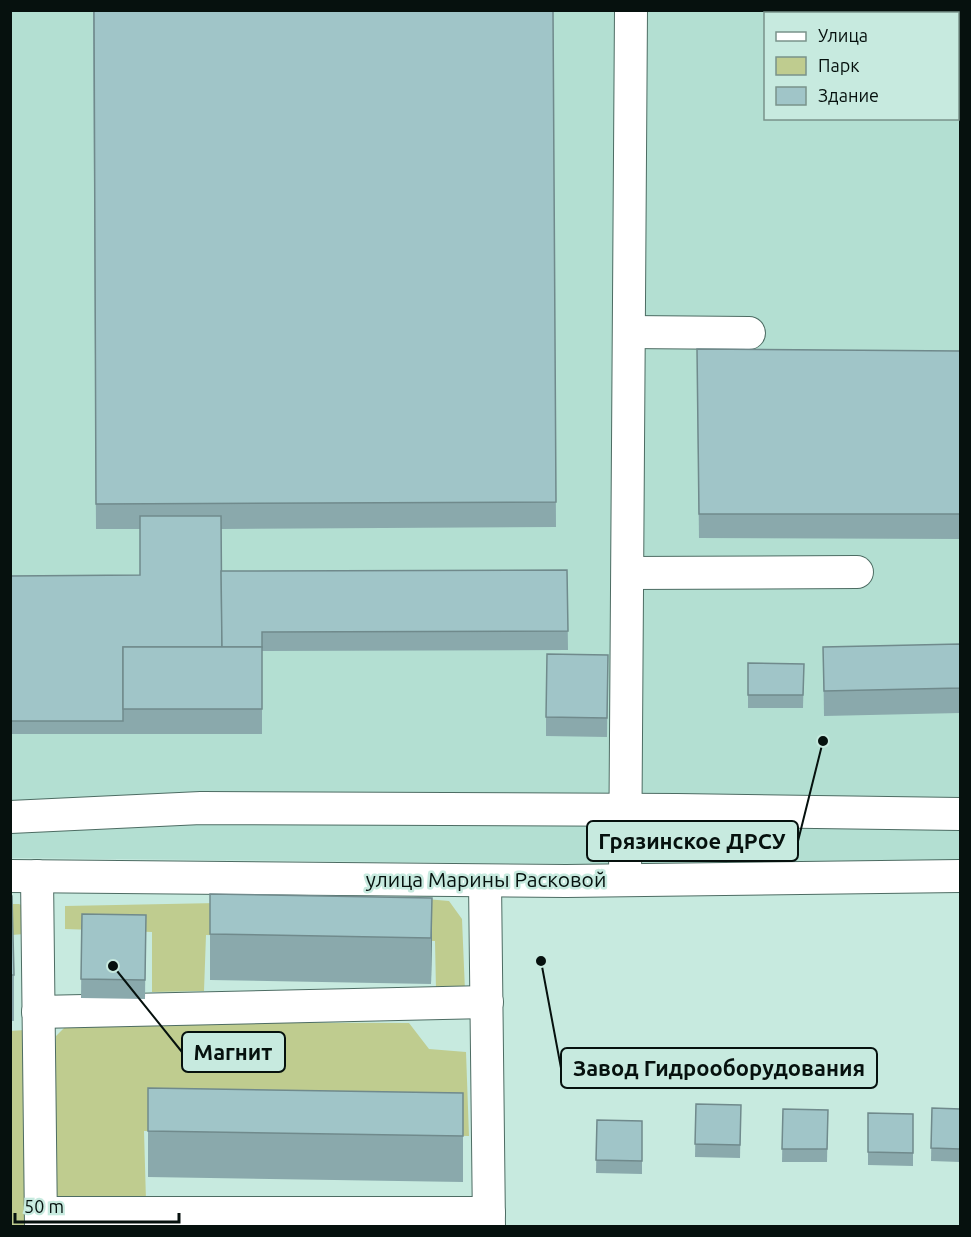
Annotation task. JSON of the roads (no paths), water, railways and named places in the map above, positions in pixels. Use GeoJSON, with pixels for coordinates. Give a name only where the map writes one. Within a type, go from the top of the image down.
{"type":"FeatureCollection","features":[{"type":"Feature","properties":{"kind":"street"},"geometry":{"type":"LineString","coordinates":[[625,880],[631,10]]}},
{"type":"Feature","properties":{"kind":"street"},"geometry":{"type":"LineString","coordinates":[[629,332],[749,333]]}},
{"type":"Feature","properties":{"kind":"street"},"geometry":{"type":"LineString","coordinates":[[628,573],[857,572]]}},
{"type":"Feature","properties":{"kind":"street"},"geometry":{"type":"LineString","coordinates":[[10,817],[201,808],[960,814]]}},
{"type":"Feature","properties":{"kind":"street"},"geometry":{"type":"LineString","coordinates":[[24,876],[38,1012],[41,1220],[489,1220],[485,881]]}},
{"type":"Feature","properties":{"kind":"street","name":"улица Марины Расковой"},"geometry":{"type":"LineString","coordinates":[[24,876],[485,881],[960,876]]}},
{"type":"Feature","properties":{"kind":"street"},"geometry":{"type":"LineString","coordinates":[[38,1012],[487,1002]]}},
{"type":"Feature","properties":{"kind":"place","name":"Грязинское ДРСУ"},"geometry":{"type":"Point","coordinates":[823,741]}},
{"type":"Feature","properties":{"kind":"place","name":"Завод Гидрооборудования"},"geometry":{"type":"Point","coordinates":[541,961]}},
{"type":"Feature","properties":{"kind":"place","name":"Магнит"},"geometry":{"type":"Point","coordinates":[113,966]}}]}
